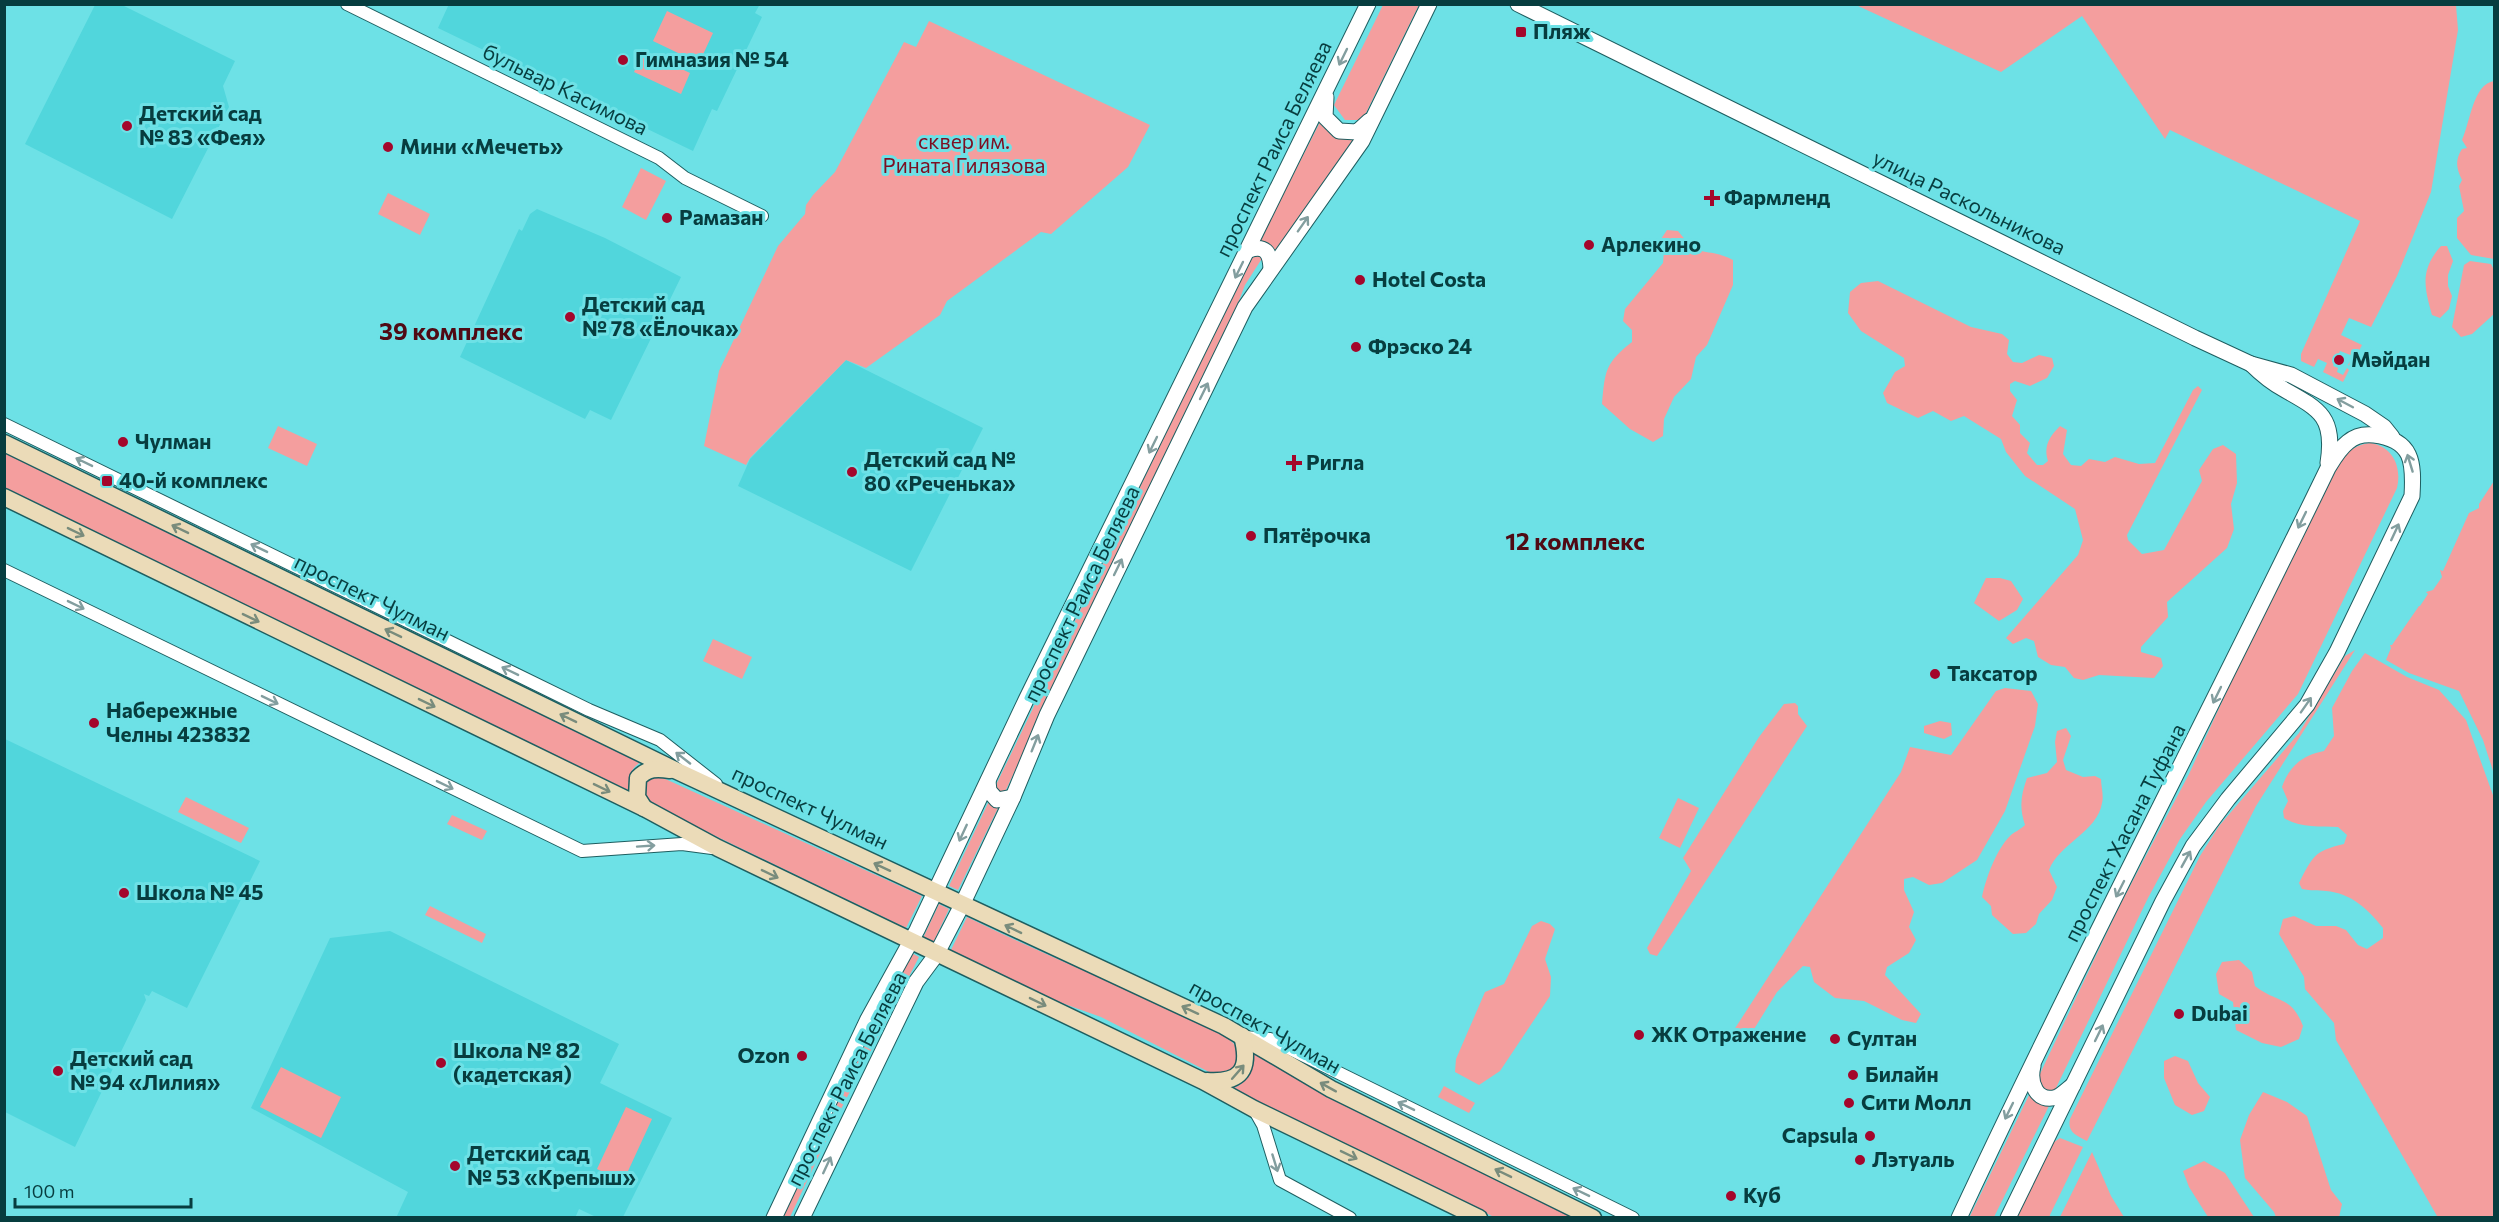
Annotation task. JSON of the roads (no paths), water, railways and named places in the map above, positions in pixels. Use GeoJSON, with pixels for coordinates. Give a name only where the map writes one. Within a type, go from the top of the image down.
{"type":"FeatureCollection","features":[{"type":"Feature","properties":{"kind":"main road","name":"проспект Чулман"},"geometry":{"type":"LineString","coordinates":[[4,444],[677,771],[1224,1026],[1331,1089],[1593,1218]]}},
{"type":"Feature","properties":{"kind":"main road"},"geometry":{"type":"LineString","coordinates":[[4,497],[644,808],[717,848],[909,942],[1203,1081],[1254,1109],[1479,1218]]}},
{"type":"Feature","properties":{"kind":"main road"},"geometry":{"type":"LineString","coordinates":[[644,808],[637,797],[638,778],[646,770],[657,768],[677,771]]}},
{"type":"Feature","properties":{"kind":"main road"},"geometry":{"type":"LineString","coordinates":[[1203,1081],[1226,1082],[1242,1070],[1246,1051],[1242,1036]]}},
{"type":"Feature","properties":{"kind":"street","name":"бульвар Касимова"},"geometry":{"type":"LineString","coordinates":[[347,4],[659,158],[685,178],[762,216]]}},
{"type":"Feature","properties":{"kind":"street","name":"проспект Раиса Беляева"},"geometry":{"type":"LineString","coordinates":[[774,1218],[868,1019],[935,892],[1368,4]]}},
{"type":"Feature","properties":{"kind":"street","name":"проспект Раиса Беляева"},"geometry":{"type":"LineString","coordinates":[[802,1218],[916,982],[936,955],[962,905],[1013,797],[1047,715],[1245,307],[1362,141],[1429,4]]}},
{"type":"Feature","properties":{"kind":"street","name":"улица Раскольникова"},"geometry":{"type":"LineString","coordinates":[[1522,5],[2251,364],[2291,375],[2365,414],[2384,427],[2402,445],[2410,458],[2413,473],[2412,496],[2337,652],[2307,705],[2193,846],[2163,901],[2073,1085]]}},
{"type":"Feature","properties":{"kind":"street"},"geometry":{"type":"LineString","coordinates":[[1327,91],[1324,117],[1339,131],[1357,132],[1375,117]]}},
{"type":"Feature","properties":{"kind":"street"},"geometry":{"type":"LineString","coordinates":[[1249,250],[1256,248],[1266,250],[1270,255],[1271,268]]}},
{"type":"Feature","properties":{"kind":"street"},"geometry":{"type":"LineString","coordinates":[[2251,364],[2266,378],[2304,400],[2322,414],[2330,435],[2328,468]]}},
{"type":"Feature","properties":{"kind":"street"},"geometry":{"type":"LineString","coordinates":[[4,424],[589,710],[660,740],[729,794]]}},
{"type":"Feature","properties":{"kind":"street"},"geometry":{"type":"LineString","coordinates":[[2328,468],[2350,440],[2368,435],[2392,437]]}},
{"type":"Feature","properties":{"kind":"street","name":"проспект Хасана Туфана"},"geometry":{"type":"LineString","coordinates":[[1959,1218],[2035,1059],[2328,468]]}},
{"type":"Feature","properties":{"kind":"street"},"geometry":{"type":"LineString","coordinates":[[4,570],[582,851],[682,843],[717,848]]}},
{"type":"Feature","properties":{"kind":"street"},"geometry":{"type":"LineString","coordinates":[[988,781],[989,791],[997,800],[1013,797]]}},
{"type":"Feature","properties":{"kind":"street"},"geometry":{"type":"LineString","coordinates":[[1242,1036],[1270,1039],[1634,1218]]}},
{"type":"Feature","properties":{"kind":"street"},"geometry":{"type":"LineString","coordinates":[[2035,1059],[2031,1081],[2037,1093],[2056,1097],[2073,1085]]}},
{"type":"Feature","properties":{"kind":"street"},"geometry":{"type":"LineString","coordinates":[[2008,1218],[2073,1085]]}},
{"type":"Feature","properties":{"kind":"street"},"geometry":{"type":"LineString","coordinates":[[1254,1109],[1263,1125],[1280,1180],[1350,1218]]}},
{"type":"Feature","properties":{"kind":"place","name":"Пляж"},"geometry":{"type":"Point","coordinates":[1521,32]}},
{"type":"Feature","properties":{"kind":"place","name":"Гимназия № 54"},"geometry":{"type":"Point","coordinates":[623,60]}},
{"type":"Feature","properties":{"kind":"place","name":"Детский сад № 83 «Фея»"},"geometry":{"type":"Point","coordinates":[127,126]}},
{"type":"Feature","properties":{"kind":"place","name":"Мини «Мечеть»"},"geometry":{"type":"Point","coordinates":[388,147]}},
{"type":"Feature","properties":{"kind":"place","name":"Фармленд"},"geometry":{"type":"Point","coordinates":[1712,198]}},
{"type":"Feature","properties":{"kind":"place","name":"Рамазан"},"geometry":{"type":"Point","coordinates":[667,218]}},
{"type":"Feature","properties":{"kind":"place","name":"Арлекино"},"geometry":{"type":"Point","coordinates":[1589,245]}},
{"type":"Feature","properties":{"kind":"place","name":"Hotel Costa"},"geometry":{"type":"Point","coordinates":[1360,280]}},
{"type":"Feature","properties":{"kind":"place","name":"Детский сад № 78 «Ёлочка»"},"geometry":{"type":"Point","coordinates":[570,317]}},
{"type":"Feature","properties":{"kind":"place","name":"Фрэско 24"},"geometry":{"type":"Point","coordinates":[1356,347]}},
{"type":"Feature","properties":{"kind":"place","name":"Мәйдан"},"geometry":{"type":"Point","coordinates":[2339,360]}},
{"type":"Feature","properties":{"kind":"place","name":"Чулман"},"geometry":{"type":"Point","coordinates":[123,442]}},
{"type":"Feature","properties":{"kind":"place","name":"Ригла"},"geometry":{"type":"Point","coordinates":[1294,463]}},
{"type":"Feature","properties":{"kind":"place","name":"Детский сад № 80 «Реченька»"},"geometry":{"type":"Point","coordinates":[852,472]}},
{"type":"Feature","properties":{"kind":"place","name":"40-й комплекс"},"geometry":{"type":"Point","coordinates":[107,481]}},
{"type":"Feature","properties":{"kind":"place","name":"Пятёрочка"},"geometry":{"type":"Point","coordinates":[1251,536]}},
{"type":"Feature","properties":{"kind":"place","name":"Таксатор"},"geometry":{"type":"Point","coordinates":[1935,674]}},
{"type":"Feature","properties":{"kind":"place","name":"Набережные Челны 423832"},"geometry":{"type":"Point","coordinates":[94,723]}},
{"type":"Feature","properties":{"kind":"place","name":"Школа № 45"},"geometry":{"type":"Point","coordinates":[124,893]}},
{"type":"Feature","properties":{"kind":"place","name":"Dubai"},"geometry":{"type":"Point","coordinates":[2179,1014]}},
{"type":"Feature","properties":{"kind":"place","name":"ЖК Отражение"},"geometry":{"type":"Point","coordinates":[1639,1035]}},
{"type":"Feature","properties":{"kind":"place","name":"Султан"},"geometry":{"type":"Point","coordinates":[1835,1039]}},
{"type":"Feature","properties":{"kind":"place","name":"Ozon"},"geometry":{"type":"Point","coordinates":[802,1056]}},
{"type":"Feature","properties":{"kind":"place","name":"Школа № 82 (кадетская)"},"geometry":{"type":"Point","coordinates":[441,1063]}},
{"type":"Feature","properties":{"kind":"place","name":"Детский сад № 94 «Лилия»"},"geometry":{"type":"Point","coordinates":[58,1071]}},
{"type":"Feature","properties":{"kind":"place","name":"Билайн"},"geometry":{"type":"Point","coordinates":[1853,1075]}},
{"type":"Feature","properties":{"kind":"place","name":"Сити Молл"},"geometry":{"type":"Point","coordinates":[1849,1103]}},
{"type":"Feature","properties":{"kind":"place","name":"Capsula"},"geometry":{"type":"Point","coordinates":[1870,1136]}},
{"type":"Feature","properties":{"kind":"place","name":"Лэтуаль"},"geometry":{"type":"Point","coordinates":[1860,1160]}},
{"type":"Feature","properties":{"kind":"place","name":"Детский сад № 53 «Крепыш»"},"geometry":{"type":"Point","coordinates":[455,1166]}},
{"type":"Feature","properties":{"kind":"place","name":"Куб"},"geometry":{"type":"Point","coordinates":[1731,1196]}},
{"type":"Feature","properties":{"kind":"district","name":"39 комплекс"},"geometry":{"type":"Point","coordinates":[451,332]}},
{"type":"Feature","properties":{"kind":"district","name":"12 комплекс"},"geometry":{"type":"Point","coordinates":[1575,542]}},
{"type":"Feature","properties":{"kind":"park label","name":"сквер им. Рината Гилязова"},"geometry":{"type":"Point","coordinates":[964,154]}}]}
